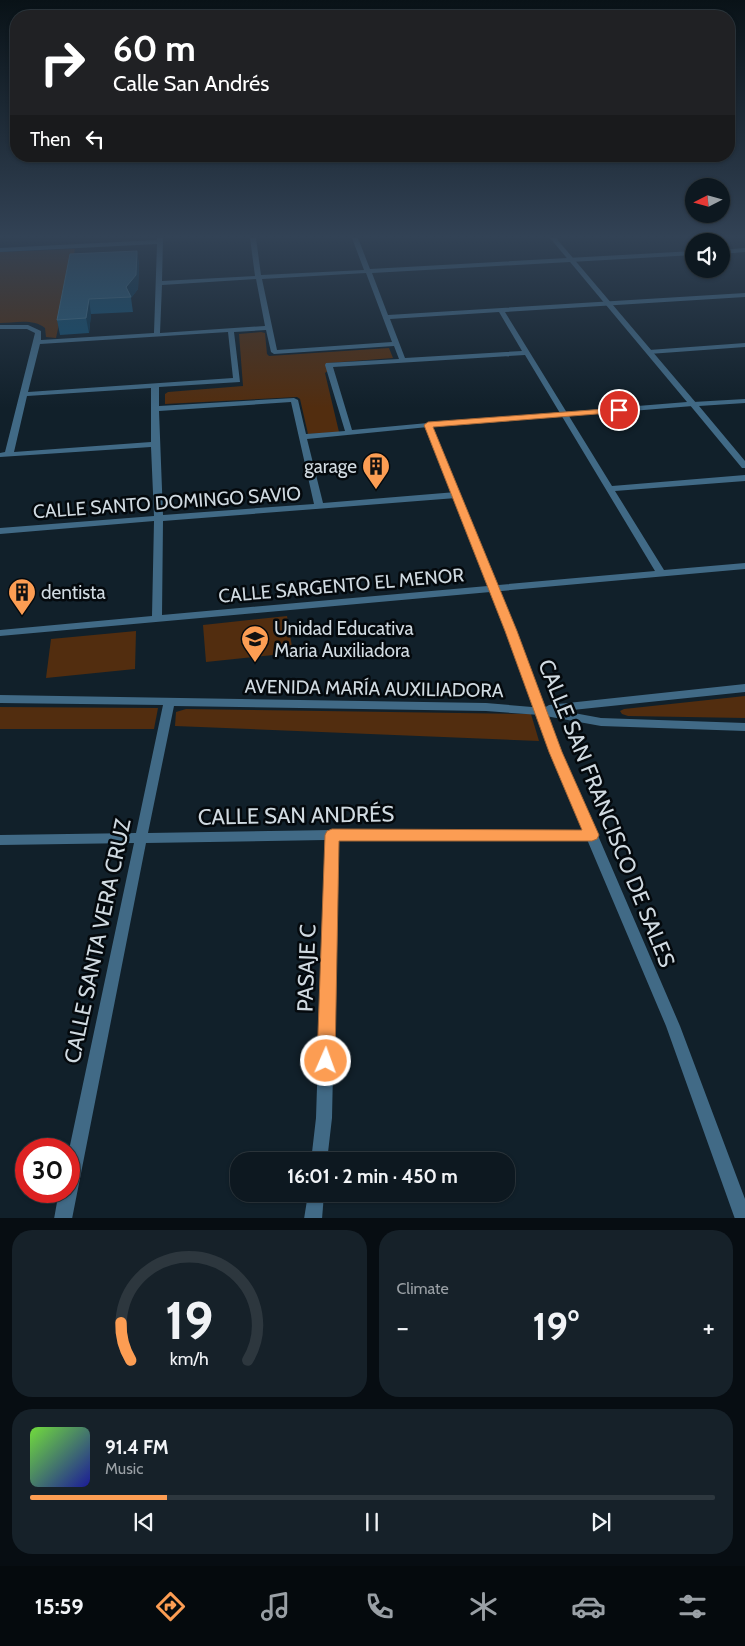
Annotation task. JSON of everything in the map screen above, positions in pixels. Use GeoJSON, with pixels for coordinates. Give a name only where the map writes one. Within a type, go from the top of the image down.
{"type":"FeatureCollection","features":[{"type":"Feature","properties":{"kind":"street"},"geometry":{"type":"LineString","coordinates":[[157,335],[159,295]]}},
{"type":"Feature","properties":{"kind":"street"},"geometry":{"type":"LineString","coordinates":[[262,295],[274,352],[397,344]]}},
{"type":"Feature","properties":{"kind":"street"},"geometry":{"type":"LineString","coordinates":[[378,295],[403,361]]}},
{"type":"Feature","properties":{"kind":"street"},"geometry":{"type":"LineString","coordinates":[[601,295],[745,466]]}},
{"type":"Feature","properties":{"kind":"street"},"geometry":{"type":"LineString","coordinates":[[386,316],[745,295]]}},
{"type":"Feature","properties":{"kind":"street"},"geometry":{"type":"LineString","coordinates":[[500,309],[661,574]]}},
{"type":"Feature","properties":{"kind":"street"},"geometry":{"type":"LineString","coordinates":[[0,327],[28,327],[39,332],[24,394],[4,455],[155,444]]}},
{"type":"Feature","properties":{"kind":"street"},"geometry":{"type":"LineString","coordinates":[[36,342],[269,328]]}},
{"type":"Feature","properties":{"kind":"street"},"geometry":{"type":"LineString","coordinates":[[24,394],[237,380],[231,331]]}},
{"type":"Feature","properties":{"kind":"street"},"geometry":{"type":"LineString","coordinates":[[649,352],[745,345]]}},
{"type":"Feature","properties":{"kind":"street"},"geometry":{"type":"LineString","coordinates":[[349,432],[330,365],[527,353]]}},
{"type":"Feature","properties":{"kind":"street"},"geometry":{"type":"LineString","coordinates":[[155,386],[155,444],[160,519],[157,619]]}},
{"type":"Feature","properties":{"kind":"street"},"geometry":{"type":"LineString","coordinates":[[155,409],[294,400],[319,506]]}},
{"type":"Feature","properties":{"kind":"street"},"geometry":{"type":"LineString","coordinates":[[303,437],[428,425],[745,401]]}},
{"type":"Feature","properties":{"kind":"street","name":"CALLE SAN FRANCISCO DE SALES"},"geometry":{"type":"LineString","coordinates":[[428,425],[494,589],[556,752],[672,1026],[744,1218]]}},
{"type":"Feature","properties":{"kind":"street"},"geometry":{"type":"LineString","coordinates":[[610,489],[745,478]]}},
{"type":"Feature","properties":{"kind":"street","name":"CALLE SANTO DOMINGO SAVIO"},"geometry":{"type":"LineString","coordinates":[[0,531],[456,494]]}},
{"type":"Feature","properties":{"kind":"street","name":"CALLE SARGENTO EL MENOR"},"geometry":{"type":"LineString","coordinates":[[0,633],[745,566]]}},
{"type":"Feature","properties":{"kind":"street"},"geometry":{"type":"LineString","coordinates":[[540,711],[575,705],[745,688]]}},
{"type":"Feature","properties":{"kind":"street","name":"AVENIDA MARÍA AUXILIADORA"},"geometry":{"type":"LineString","coordinates":[[0,700],[486,707],[540,711],[601,722],[745,727]]}},
{"type":"Feature","properties":{"kind":"street","name":"CALLE SANTA VERA CRUZ"},"geometry":{"type":"LineString","coordinates":[[80,1138],[169,701]]}},
{"type":"Feature","properties":{"kind":"street","name":"CALLE SAN ANDRÉS"},"geometry":{"type":"LineString","coordinates":[[0,840],[332,835],[592,835]]}},
{"type":"Feature","properties":{"kind":"street","name":"PASAJE C"},"geometry":{"type":"LineString","coordinates":[[321,1152],[324,1118],[332,835]]}},
{"type":"Feature","properties":{"kind":"street"},"geometry":{"type":"LineString","coordinates":[[313,1218],[315,1202]]}},
{"type":"Feature","properties":{"kind":"street","name":"CALLE SANTA VERA CRUZ"},"geometry":{"type":"LineString","coordinates":[[63,1218],[66,1203]]}},
{"type":"Feature","properties":{"kind":"shaded area"},"geometry":{"type":"Polygon","coordinates":[[[0,295],[65,295],[56,338],[46,337],[45,328],[35,323],[0,323],[0,295]]]}},
{"type":"Feature","properties":{"kind":"shaded area"},"geometry":{"type":"Polygon","coordinates":[[[265,333],[267,354],[269,356],[389,348],[393,358],[328,363],[329,370],[325,373],[339,432],[308,434],[300,399],[297,397],[165,404],[165,394],[168,392],[243,386],[239,334],[265,333]]]}},
{"type":"Feature","properties":{"kind":"shaded area"},"geometry":{"type":"Polygon","coordinates":[[[287,616],[293,653],[206,662],[203,625],[287,616]]]}},
{"type":"Feature","properties":{"kind":"shaded area"},"geometry":{"type":"Polygon","coordinates":[[[136,631],[135,669],[46,678],[51,639],[136,631]]]}},
{"type":"Feature","properties":{"kind":"shaded area"},"geometry":{"type":"Polygon","coordinates":[[[745,696],[745,718],[628,716],[620,711],[624,709],[745,696]]]}},
{"type":"Feature","properties":{"kind":"shaded area"},"geometry":{"type":"Polygon","coordinates":[[[0,707],[158,708],[154,729],[0,729],[0,707]]]}},
{"type":"Feature","properties":{"kind":"shaded area"},"geometry":{"type":"Polygon","coordinates":[[[186,709],[531,714],[539,741],[175,726],[176,712],[186,709]]]}},
{"type":"Feature","properties":{"kind":"building"},"geometry":{"type":"Polygon","coordinates":[[[62,295],[130,295],[131,297],[89,299],[86,318],[57,320],[62,295]]]}},
{"type":"Feature","properties":{"kind":"place","name":"garage"},"geometry":{"type":"Point","coordinates":[376,490]}},
{"type":"Feature","properties":{"kind":"place","name":"dentista"},"geometry":{"type":"Point","coordinates":[22,616]}},
{"type":"Feature","properties":{"kind":"place","name":"Unidad Educativa Maria Auxiliadora"},"geometry":{"type":"Point","coordinates":[255,663]}},
{"type":"Feature","properties":{"kind":"route"},"geometry":{"type":"LineString","coordinates":[[326,1061],[332,835],[592,835],[556,752],[511,631],[428,425],[619,410]]}}]}
